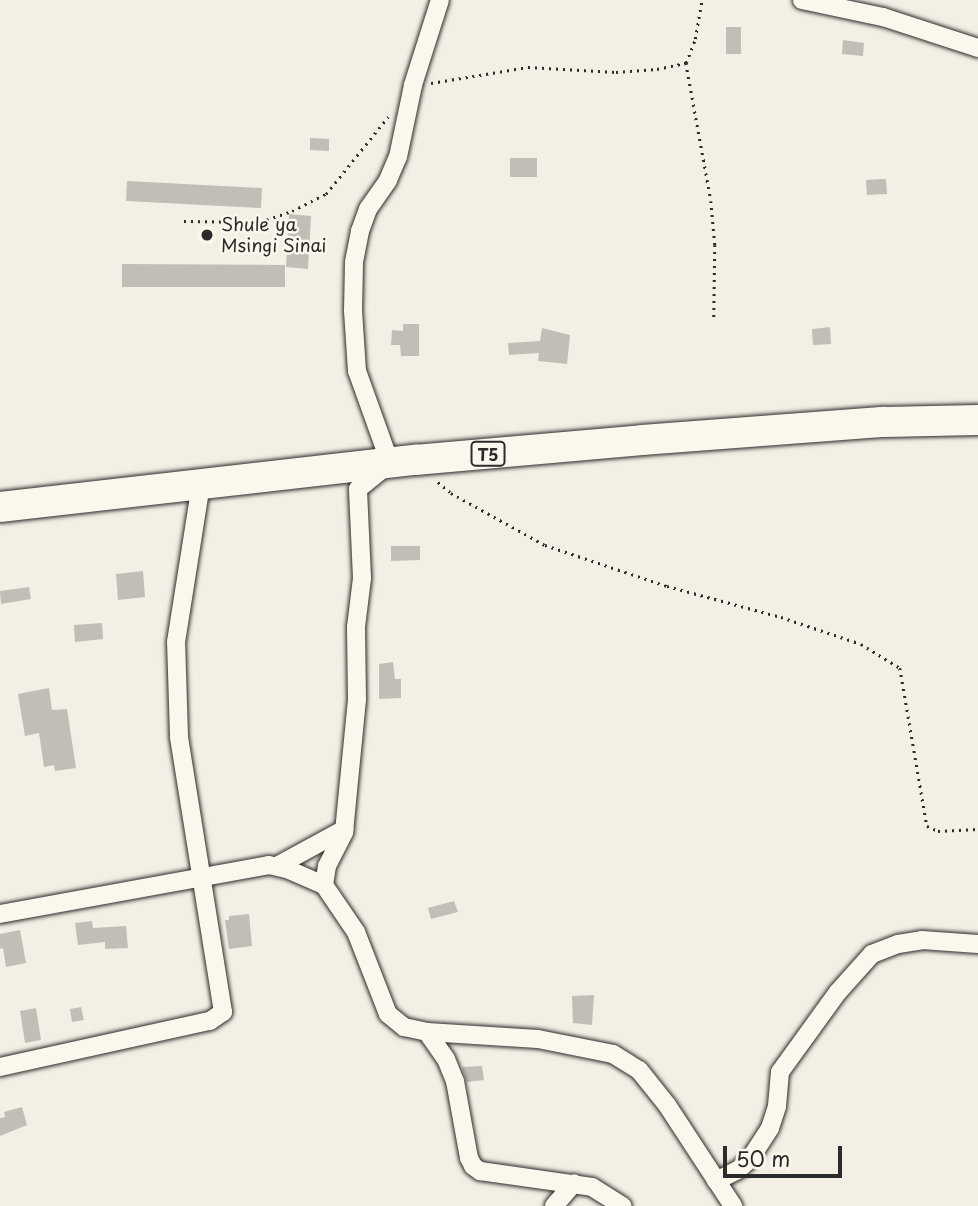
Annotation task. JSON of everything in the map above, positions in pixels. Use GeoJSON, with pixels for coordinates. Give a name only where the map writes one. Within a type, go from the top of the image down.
{"type":"FeatureCollection","features":[{"type":"Feature","properties":{"kind":"highway","name":"T5"},"geometry":{"type":"LineString","coordinates":[[0,507],[402,462],[754,431],[978,420]]}},
{"type":"Feature","properties":{"kind":"street"},"geometry":{"type":"LineString","coordinates":[[324,885],[327,866],[342,840],[345,829],[357,700],[356,627],[362,578],[358,489],[402,462],[356,371],[353,311],[355,262],[360,231],[368,209],[388,180],[398,156],[413,85],[440,0]]}},
{"type":"Feature","properties":{"kind":"street"},"geometry":{"type":"LineString","coordinates":[[802,0],[883,17],[978,48]]}},
{"type":"Feature","properties":{"kind":"street"},"geometry":{"type":"LineString","coordinates":[[0,1067],[220,1017],[224,1006],[200,878],[179,736],[176,642],[201,484]]}},
{"type":"Feature","properties":{"kind":"street"},"geometry":{"type":"LineString","coordinates":[[0,914],[277,866],[345,829]]}},
{"type":"Feature","properties":{"kind":"street"},"geometry":{"type":"LineString","coordinates":[[277,866],[324,885],[356,932],[388,1014],[404,1027],[427,1032],[538,1039],[613,1054],[639,1070],[667,1105],[733,1206]]}},
{"type":"Feature","properties":{"kind":"street"},"geometry":{"type":"LineString","coordinates":[[716,1181],[738,1170],[750,1159],[769,1128],[777,1106],[780,1072],[838,992],[872,954],[898,944],[922,940],[978,944]]}},
{"type":"Feature","properties":{"kind":"street"},"geometry":{"type":"LineString","coordinates":[[427,1032],[446,1059],[455,1081],[469,1158],[474,1166],[480,1171],[496,1174],[574,1182],[592,1187],[623,1206]]}},
{"type":"Feature","properties":{"kind":"street"},"geometry":{"type":"LineString","coordinates":[[554,1206],[574,1182]]}},
{"type":"Feature","properties":{"kind":"path"},"geometry":{"type":"LineString","coordinates":[[702,0],[695,39],[686,63],[712,212],[715,318]]}},
{"type":"Feature","properties":{"kind":"path"},"geometry":{"type":"LineString","coordinates":[[184,221],[260,222],[326,194],[413,85],[528,67],[616,72],[657,69],[686,63]]}},
{"type":"Feature","properties":{"kind":"path"},"geometry":{"type":"LineString","coordinates":[[402,462],[451,494],[545,545],[655,583],[781,617],[861,644],[900,668],[927,826],[938,831],[978,830]]}},
{"type":"Feature","properties":{"kind":"building"},"geometry":{"type":"Polygon","coordinates":[[[726,27],[741,27],[741,54],[726,54],[726,27]]]}},
{"type":"Feature","properties":{"kind":"building"},"geometry":{"type":"Polygon","coordinates":[[[843,40],[864,43],[863,56],[842,54],[843,40]]]}},
{"type":"Feature","properties":{"kind":"building"},"geometry":{"type":"Polygon","coordinates":[[[310,138],[329,139],[329,151],[310,150],[310,138]]]}},
{"type":"Feature","properties":{"kind":"building"},"geometry":{"type":"Polygon","coordinates":[[[510,158],[537,158],[537,177],[510,177],[510,158]]]}},
{"type":"Feature","properties":{"kind":"building"},"geometry":{"type":"Polygon","coordinates":[[[886,179],[887,194],[867,195],[866,180],[886,179]]]}},
{"type":"Feature","properties":{"kind":"building"},"geometry":{"type":"Polygon","coordinates":[[[127,181],[262,188],[261,208],[126,201],[127,181]]]}},
{"type":"Feature","properties":{"kind":"building"},"geometry":{"type":"Polygon","coordinates":[[[289,214],[311,216],[308,269],[286,267],[289,214]]]}},
{"type":"Feature","properties":{"kind":"building"},"geometry":{"type":"Polygon","coordinates":[[[122,264],[285,265],[285,287],[122,287],[122,264]]]}},
{"type":"Feature","properties":{"kind":"building"},"geometry":{"type":"Polygon","coordinates":[[[403,324],[419,324],[419,356],[401,356],[400,345],[391,345],[392,330],[403,331],[403,324]]]}},
{"type":"Feature","properties":{"kind":"building"},"geometry":{"type":"Polygon","coordinates":[[[830,327],[831,344],[813,345],[812,329],[830,327]]]}},
{"type":"Feature","properties":{"kind":"building"},"geometry":{"type":"Polygon","coordinates":[[[542,328],[570,335],[567,364],[538,361],[539,353],[509,355],[508,343],[540,341],[542,328]]]}},
{"type":"Feature","properties":{"kind":"building"},"geometry":{"type":"Polygon","coordinates":[[[391,546],[420,546],[420,560],[391,561],[391,546]]]}},
{"type":"Feature","properties":{"kind":"building"},"geometry":{"type":"Polygon","coordinates":[[[143,571],[145,597],[118,600],[116,574],[143,571]]]}},
{"type":"Feature","properties":{"kind":"building"},"geometry":{"type":"Polygon","coordinates":[[[29,587],[31,599],[1,604],[0,591],[29,587]]]}},
{"type":"Feature","properties":{"kind":"building"},"geometry":{"type":"Polygon","coordinates":[[[102,623],[103,639],[75,642],[74,625],[102,623]]]}},
{"type":"Feature","properties":{"kind":"building"},"geometry":{"type":"Polygon","coordinates":[[[393,662],[395,679],[401,679],[401,698],[379,699],[379,664],[393,662]]]}},
{"type":"Feature","properties":{"kind":"building"},"geometry":{"type":"Polygon","coordinates":[[[49,688],[52,710],[67,709],[76,768],[55,771],[54,765],[44,767],[39,733],[25,736],[18,694],[49,688]]]}},
{"type":"Feature","properties":{"kind":"building"},"geometry":{"type":"Polygon","coordinates":[[[454,901],[458,912],[431,919],[428,908],[454,901]]]}},
{"type":"Feature","properties":{"kind":"building"},"geometry":{"type":"Polygon","coordinates":[[[249,914],[252,946],[229,949],[225,920],[229,920],[229,916],[249,914]]]}},
{"type":"Feature","properties":{"kind":"building"},"geometry":{"type":"Polygon","coordinates":[[[92,921],[93,928],[126,926],[128,948],[105,949],[105,942],[78,945],[75,923],[92,921]]]}},
{"type":"Feature","properties":{"kind":"building"},"geometry":{"type":"Polygon","coordinates":[[[20,930],[26,963],[6,967],[3,948],[0,949],[0,934],[20,930]]]}},
{"type":"Feature","properties":{"kind":"building"},"geometry":{"type":"Polygon","coordinates":[[[594,995],[592,1025],[573,1023],[572,996],[594,995]]]}},
{"type":"Feature","properties":{"kind":"building"},"geometry":{"type":"Polygon","coordinates":[[[81,1007],[84,1020],[72,1022],[70,1009],[81,1007]]]}},
{"type":"Feature","properties":{"kind":"building"},"geometry":{"type":"Polygon","coordinates":[[[36,1008],[41,1040],[25,1043],[20,1011],[36,1008]]]}},
{"type":"Feature","properties":{"kind":"building"},"geometry":{"type":"Polygon","coordinates":[[[482,1066],[484,1080],[467,1082],[462,1067],[482,1066]]]}},
{"type":"Feature","properties":{"kind":"building"},"geometry":{"type":"Polygon","coordinates":[[[22,1107],[27,1125],[0,1136],[0,1118],[5,1117],[4,1112],[22,1107]]]}},
{"type":"Feature","properties":{"kind":"place","name":"Shule ya Msingi Sinai"},"geometry":{"type":"Point","coordinates":[207,235]}}]}
